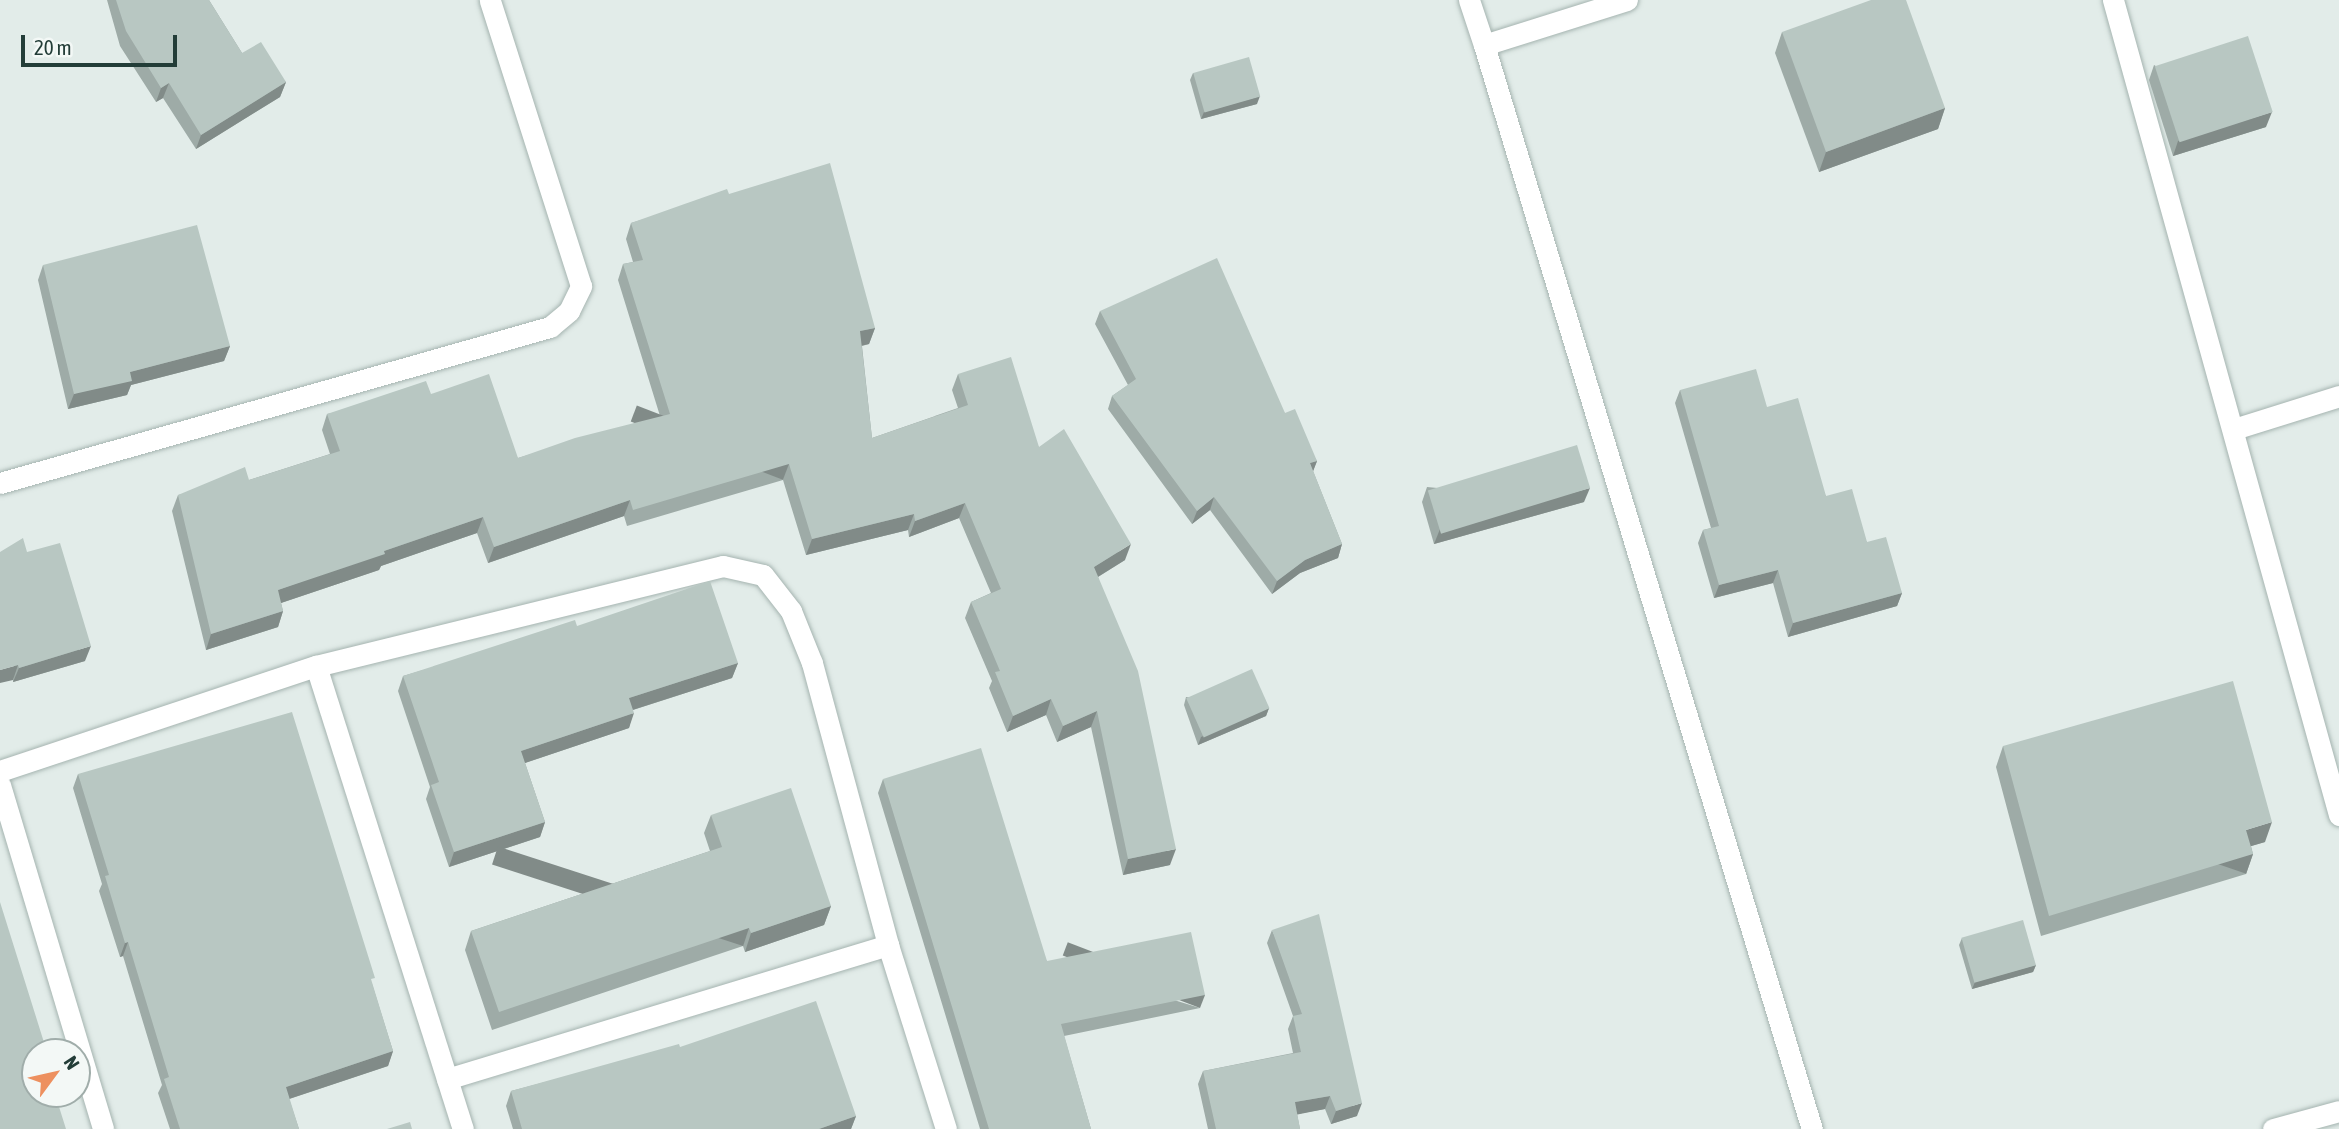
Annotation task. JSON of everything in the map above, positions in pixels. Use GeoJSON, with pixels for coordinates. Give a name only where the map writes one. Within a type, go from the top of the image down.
{"type":"FeatureCollection","features":[{"type":"Feature","properties":{"kind":"street"},"geometry":{"type":"LineString","coordinates":[[0,483],[551,327],[569,311],[581,286],[490,0]]}},
{"type":"Feature","properties":{"kind":"street"},"geometry":{"type":"LineString","coordinates":[[1469,0],[1812,1129]]}},
{"type":"Feature","properties":{"kind":"street"},"geometry":{"type":"LineString","coordinates":[[1484,45],[1627,0]]}},
{"type":"Feature","properties":{"kind":"street"},"geometry":{"type":"LineString","coordinates":[[2113,0],[2339,815]]}},
{"type":"Feature","properties":{"kind":"street"},"geometry":{"type":"LineString","coordinates":[[2234,429],[2339,396]]}},
{"type":"Feature","properties":{"kind":"street"},"geometry":{"type":"LineString","coordinates":[[0,771],[316,666],[723,566],[763,575],[791,611],[812,663],[888,945],[946,1129]]}},
{"type":"Feature","properties":{"kind":"street"},"geometry":{"type":"LineString","coordinates":[[316,666],[463,1129]]}},
{"type":"Feature","properties":{"kind":"street"},"geometry":{"type":"LineString","coordinates":[[0,785],[103,1129]]}},
{"type":"Feature","properties":{"kind":"street"},"geometry":{"type":"LineString","coordinates":[[447,1079],[888,945]]}},
{"type":"Feature","properties":{"kind":"street"},"geometry":{"type":"LineString","coordinates":[[2273,1129],[2339,1111]]}},
{"type":"Feature","properties":{"kind":"building"},"geometry":{"type":"Polygon","coordinates":[[[116,0],[209,0],[242,53],[261,42],[286,82],[201,135],[169,83],[161,88],[126,31],[116,0]]]}},
{"type":"Feature","properties":{"kind":"building"},"geometry":{"type":"Polygon","coordinates":[[[1871,0],[1906,0],[1945,108],[1826,152],[1782,32],[1871,0]]]}},
{"type":"Feature","properties":{"kind":"building"},"geometry":{"type":"Polygon","coordinates":[[[2248,36],[2273,112],[2180,142],[2155,66],[2248,36]]]}},
{"type":"Feature","properties":{"kind":"building"},"geometry":{"type":"Polygon","coordinates":[[[1249,57],[1260,96],[1205,112],[1193,73],[1249,57]]]}},
{"type":"Feature","properties":{"kind":"building"},"geometry":{"type":"Polygon","coordinates":[[[830,163],[875,328],[860,331],[872,438],[968,405],[958,374],[1011,357],[1039,447],[1064,429],[1131,544],[1094,567],[1138,671],[1176,849],[1128,859],[1097,711],[1063,726],[1051,699],[1013,716],[995,672],[1000,671],[971,602],[1001,589],[965,503],[915,521],[914,514],[812,539],[789,464],[633,510],[630,500],[494,547],[483,517],[278,590],[283,611],[211,634],[178,495],[245,467],[249,480],[340,451],[327,414],[426,381],[431,394],[489,374],[518,458],[575,438],[670,414],[623,264],[643,260],[631,223],[727,189],[729,194],[830,163]]]}},
{"type":"Feature","properties":{"kind":"building"},"geometry":{"type":"Polygon","coordinates":[[[197,225],[230,346],[130,372],[132,381],[74,394],[43,265],[197,225]]]}},
{"type":"Feature","properties":{"kind":"building"},"geometry":{"type":"Polygon","coordinates":[[[1217,258],[1285,413],[1295,409],[1317,461],[1310,463],[1342,544],[1305,560],[1277,581],[1214,497],[1197,511],[1112,396],[1136,379],[1100,311],[1217,258]]]}},
{"type":"Feature","properties":{"kind":"building"},"geometry":{"type":"Polygon","coordinates":[[[1756,369],[1767,407],[1798,398],[1826,496],[1852,489],[1867,542],[1886,537],[1902,593],[1793,623],[1778,570],[1719,585],[1703,530],[1719,526],[1680,390],[1756,369]]]}},
{"type":"Feature","properties":{"kind":"building"},"geometry":{"type":"Polygon","coordinates":[[[1577,445],[1590,488],[1441,534],[1428,491],[1577,445]]]}},
{"type":"Feature","properties":{"kind":"building"},"geometry":{"type":"Polygon","coordinates":[[[23,538],[27,552],[60,543],[91,646],[19,668],[18,665],[0,670],[0,552],[23,538]]]}},
{"type":"Feature","properties":{"kind":"building"},"geometry":{"type":"Polygon","coordinates":[[[710,581],[738,663],[629,698],[634,713],[521,751],[545,822],[454,852],[431,785],[439,782],[403,676],[575,620],[577,626],[710,581]]]}},
{"type":"Feature","properties":{"kind":"building"},"geometry":{"type":"Polygon","coordinates":[[[1252,669],[1269,708],[1204,738],[1186,698],[1252,669]]]}},
{"type":"Feature","properties":{"kind":"building"},"geometry":{"type":"Polygon","coordinates":[[[2233,681],[2272,822],[2246,830],[2253,854],[2049,916],[2003,746],[2233,681]]]}},
{"type":"Feature","properties":{"kind":"building"},"geometry":{"type":"Polygon","coordinates":[[[292,712],[375,978],[371,979],[393,1051],[286,1087],[299,1129],[180,1129],[164,1079],[169,1077],[128,942],[125,943],[105,876],[109,875],[78,774],[292,712]]]}},
{"type":"Feature","properties":{"kind":"building"},"geometry":{"type":"Polygon","coordinates":[[[981,748],[1047,961],[1191,932],[1205,995],[1061,1024],[1091,1129],[989,1129],[883,779],[981,748]]]}},
{"type":"Feature","properties":{"kind":"building"},"geometry":{"type":"Polygon","coordinates":[[[791,788],[831,906],[751,933],[749,928],[499,1012],[471,931],[722,847],[711,815],[791,788]]]}},
{"type":"Feature","properties":{"kind":"building"},"geometry":{"type":"Polygon","coordinates":[[[0,902],[43,1038],[21,1038],[21,1108],[59,1108],[66,1129],[0,1129],[0,902]]]}},
{"type":"Feature","properties":{"kind":"building"},"geometry":{"type":"Polygon","coordinates":[[[1319,914],[1362,1103],[1336,1111],[1330,1096],[1295,1102],[1300,1129],[1216,1129],[1203,1071],[1301,1052],[1293,1016],[1302,1014],[1272,930],[1319,914]]]}},
{"type":"Feature","properties":{"kind":"building"},"geometry":{"type":"Polygon","coordinates":[[[2023,920],[2036,965],[1974,983],[1961,938],[2023,920]]]}},
{"type":"Feature","properties":{"kind":"building"},"geometry":{"type":"Polygon","coordinates":[[[816,1001],[856,1116],[819,1129],[522,1129],[511,1091],[679,1044],[680,1047],[816,1001]]]}},
{"type":"Feature","properties":{"kind":"building"},"geometry":{"type":"Polygon","coordinates":[[[410,1122],[412,1129],[387,1129],[410,1122]]]}}]}
